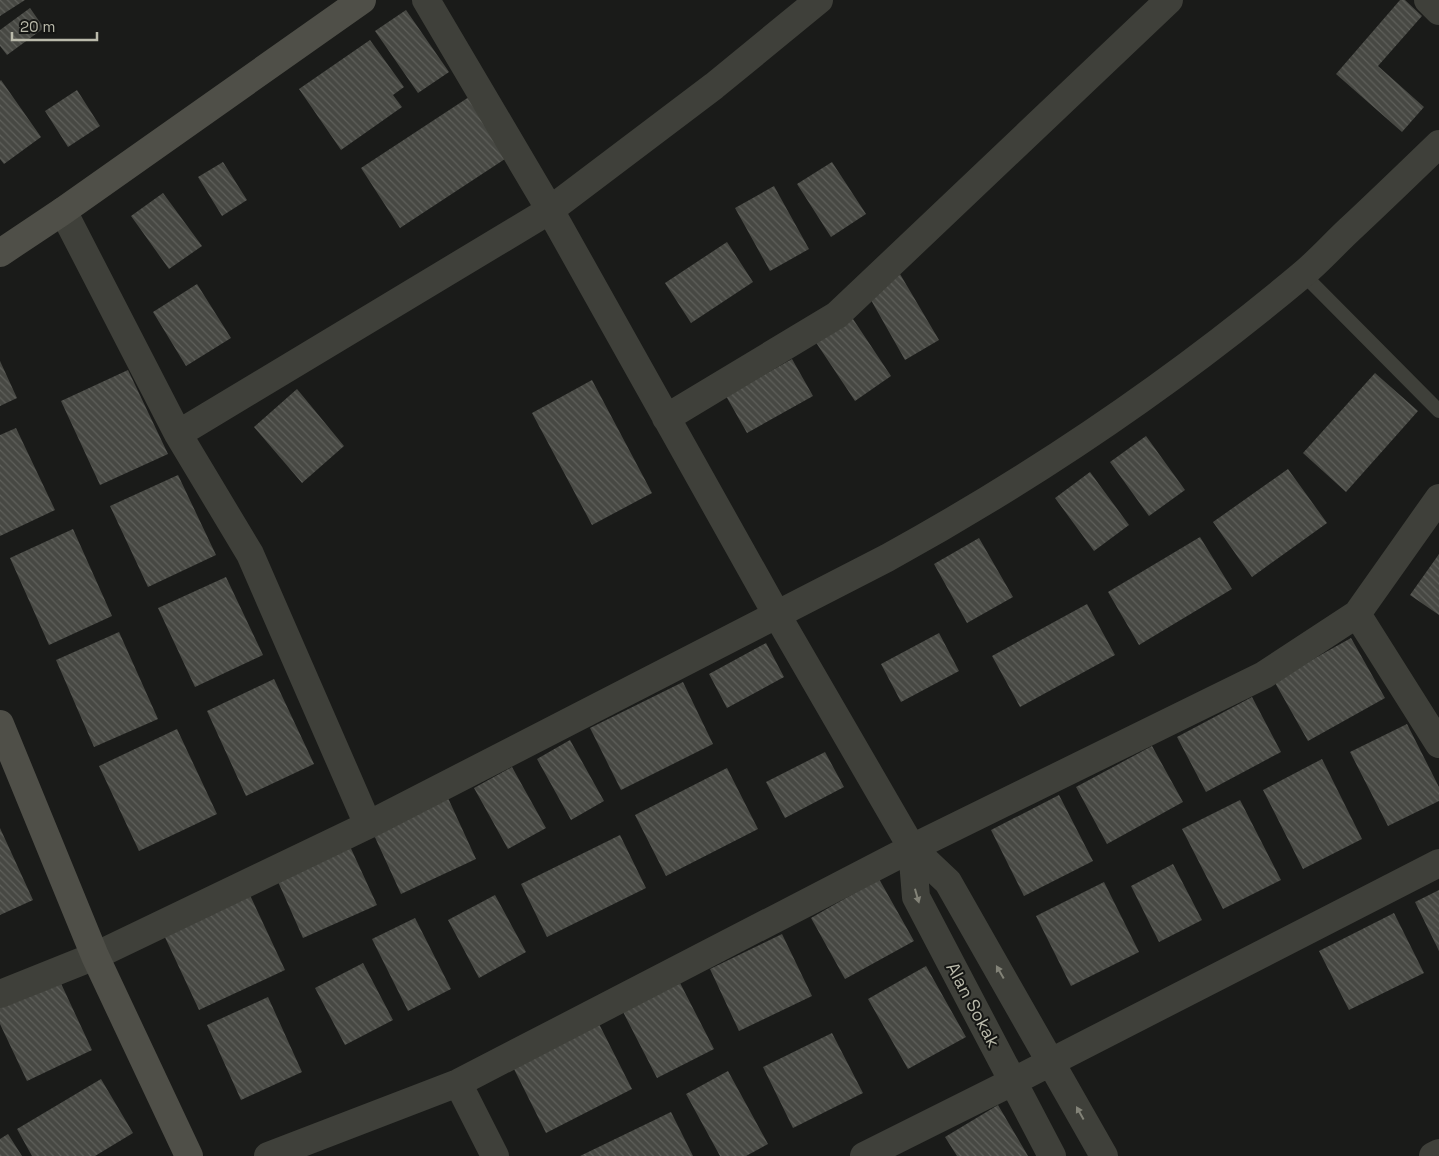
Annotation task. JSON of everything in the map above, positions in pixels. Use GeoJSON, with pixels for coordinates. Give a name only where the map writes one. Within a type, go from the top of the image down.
{"type":"FeatureCollection","features":[{"type":"Feature","properties":{"kind":"street"},"geometry":{"type":"LineString","coordinates":[[0,253],[63,211],[362,0]]}},
{"type":"Feature","properties":{"kind":"street"},"geometry":{"type":"LineString","coordinates":[[426,0],[550,210],[777,615],[912,848],[948,882],[1104,1156]]}},
{"type":"Feature","properties":{"kind":"street"},"geometry":{"type":"LineString","coordinates":[[178,434],[550,210],[714,86],[819,0]]}},
{"type":"Feature","properties":{"kind":"street"},"geometry":{"type":"LineString","coordinates":[[666,418],[837,315],[1169,0]]}},
{"type":"Feature","properties":{"kind":"street"},"geometry":{"type":"LineString","coordinates":[[1428,0],[1439,11]]}},
{"type":"Feature","properties":{"kind":"street"},"geometry":{"type":"LineString","coordinates":[[0,994],[94,956],[368,825],[887,558],[956,520],[1025,478],[1105,425],[1187,366],[1304,274],[1439,144]]}},
{"type":"Feature","properties":{"kind":"street"},"geometry":{"type":"LineString","coordinates":[[63,211],[178,434],[250,554],[368,825]]}},
{"type":"Feature","properties":{"kind":"street"},"geometry":{"type":"LineString","coordinates":[[268,1156],[458,1083],[912,848],[1264,675],[1356,614],[1439,498]]}},
{"type":"Feature","properties":{"kind":"street"},"geometry":{"type":"LineString","coordinates":[[1356,614],[1439,744]]}},
{"type":"Feature","properties":{"kind":"street"},"geometry":{"type":"LineString","coordinates":[[0,724],[94,956],[188,1156]]}},
{"type":"Feature","properties":{"kind":"street","name":"Alan Sokak"},"geometry":{"type":"LineString","coordinates":[[912,848],[916,897],[1052,1156]]}},
{"type":"Feature","properties":{"kind":"street"},"geometry":{"type":"LineString","coordinates":[[864,1156],[1439,863]]}},
{"type":"Feature","properties":{"kind":"street"},"geometry":{"type":"LineString","coordinates":[[458,1083],[494,1156]]}},
{"type":"Feature","properties":{"kind":"street"},"geometry":{"type":"LineString","coordinates":[[1433,1156],[1439,1153]]}},
{"type":"Feature","properties":{"kind":"lane"},"geometry":{"type":"LineString","coordinates":[[1304,274],[1439,411]]}},
{"type":"Feature","properties":{"kind":"building"},"geometry":{"type":"Polygon","coordinates":[[[0,0],[25,0],[0,16],[0,0]]]}},
{"type":"Feature","properties":{"kind":"building"},"geometry":{"type":"Polygon","coordinates":[[[1400,0],[1405,0],[1422,16],[1378,66],[1424,107],[1402,132],[1336,74],[1400,0]]]}},
{"type":"Feature","properties":{"kind":"building"},"geometry":{"type":"Polygon","coordinates":[[[30,8],[44,28],[7,55],[0,46],[0,30],[30,8]]]}},
{"type":"Feature","properties":{"kind":"building"},"geometry":{"type":"Polygon","coordinates":[[[406,10],[449,72],[418,93],[375,31],[406,10]]]}},
{"type":"Feature","properties":{"kind":"building"},"geometry":{"type":"Polygon","coordinates":[[[370,40],[404,87],[393,95],[402,107],[341,150],[299,89],[370,40]]]}},
{"type":"Feature","properties":{"kind":"building"},"geometry":{"type":"Polygon","coordinates":[[[1,80],[41,137],[4,164],[0,159],[1,80]]]}},
{"type":"Feature","properties":{"kind":"building"},"geometry":{"type":"Polygon","coordinates":[[[77,90],[100,126],[68,147],[45,111],[77,90]]]}},
{"type":"Feature","properties":{"kind":"building"},"geometry":{"type":"Polygon","coordinates":[[[469,97],[508,157],[400,228],[361,168],[469,97]]]}},
{"type":"Feature","properties":{"kind":"building"},"geometry":{"type":"Polygon","coordinates":[[[223,162],[247,200],[222,216],[198,177],[223,162]]]}},
{"type":"Feature","properties":{"kind":"building"},"geometry":{"type":"Polygon","coordinates":[[[832,162],[866,214],[831,237],[797,184],[832,162]]]}},
{"type":"Feature","properties":{"kind":"building"},"geometry":{"type":"Polygon","coordinates":[[[774,186],[809,249],[770,271],[735,208],[774,186]]]}},
{"type":"Feature","properties":{"kind":"building"},"geometry":{"type":"Polygon","coordinates":[[[163,193],[202,246],[169,269],[131,216],[163,193]]]}},
{"type":"Feature","properties":{"kind":"building"},"geometry":{"type":"Polygon","coordinates":[[[727,242],[753,282],[691,323],[665,283],[727,242]]]}},
{"type":"Feature","properties":{"kind":"building"},"geometry":{"type":"Polygon","coordinates":[[[900,274],[939,340],[905,360],[867,293],[900,274]]]}},
{"type":"Feature","properties":{"kind":"building"},"geometry":{"type":"Polygon","coordinates":[[[197,284],[231,338],[186,366],[153,312],[197,284]]]}},
{"type":"Feature","properties":{"kind":"building"},"geometry":{"type":"Polygon","coordinates":[[[849,313],[891,376],[855,401],[813,338],[849,313]]]}},
{"type":"Feature","properties":{"kind":"building"},"geometry":{"type":"Polygon","coordinates":[[[792,359],[813,396],[747,433],[726,396],[792,359]]]}},
{"type":"Feature","properties":{"kind":"building"},"geometry":{"type":"Polygon","coordinates":[[[0,361],[17,398],[0,406],[0,361]]]}},
{"type":"Feature","properties":{"kind":"building"},"geometry":{"type":"Polygon","coordinates":[[[128,370],[168,454],[100,485],[61,401],[128,370]]]}},
{"type":"Feature","properties":{"kind":"building"},"geometry":{"type":"Polygon","coordinates":[[[1375,373],[1418,411],[1346,492],[1303,453],[1375,373]]]}},
{"type":"Feature","properties":{"kind":"building"},"geometry":{"type":"Polygon","coordinates":[[[592,380],[652,493],[592,525],[532,413],[592,380]]]}},
{"type":"Feature","properties":{"kind":"building"},"geometry":{"type":"Polygon","coordinates":[[[297,389],[344,446],[302,483],[254,427],[297,389]]]}},
{"type":"Feature","properties":{"kind":"building"},"geometry":{"type":"Polygon","coordinates":[[[16,428],[55,510],[0,536],[0,435],[16,428]]]}},
{"type":"Feature","properties":{"kind":"building"},"geometry":{"type":"Polygon","coordinates":[[[1146,436],[1185,490],[1149,516],[1110,462],[1146,436]]]}},
{"type":"Feature","properties":{"kind":"building"},"geometry":{"type":"Polygon","coordinates":[[[1288,469],[1327,523],[1252,577],[1213,522],[1288,469]]]}},
{"type":"Feature","properties":{"kind":"building"},"geometry":{"type":"Polygon","coordinates":[[[1090,472],[1129,525],[1094,551],[1055,498],[1090,472]]]}},
{"type":"Feature","properties":{"kind":"building"},"geometry":{"type":"Polygon","coordinates":[[[178,475],[216,555],[148,587],[110,506],[178,475]]]}},
{"type":"Feature","properties":{"kind":"building"},"geometry":{"type":"Polygon","coordinates":[[[73,529],[112,616],[49,645],[10,558],[73,529]]]}},
{"type":"Feature","properties":{"kind":"building"},"geometry":{"type":"Polygon","coordinates":[[[1200,537],[1232,589],[1139,645],[1108,592],[1200,537]]]}},
{"type":"Feature","properties":{"kind":"building"},"geometry":{"type":"Polygon","coordinates":[[[979,538],[1013,597],[967,623],[934,564],[979,538]]]}},
{"type":"Feature","properties":{"kind":"building"},"geometry":{"type":"Polygon","coordinates":[[[1439,554],[1439,615],[1410,595],[1439,554]]]}},
{"type":"Feature","properties":{"kind":"building"},"geometry":{"type":"Polygon","coordinates":[[[226,577],[263,655],[195,687],[158,608],[226,577]]]}},
{"type":"Feature","properties":{"kind":"building"},"geometry":{"type":"Polygon","coordinates":[[[1087,604],[1115,655],[1020,707],[992,656],[1087,604]]]}},
{"type":"Feature","properties":{"kind":"building"},"geometry":{"type":"Polygon","coordinates":[[[119,632],[158,719],[94,747],[56,660],[119,632]]]}},
{"type":"Feature","properties":{"kind":"building"},"geometry":{"type":"Polygon","coordinates":[[[939,633],[959,671],[901,702],[881,664],[939,633]]]}},
{"type":"Feature","properties":{"kind":"building"},"geometry":{"type":"Polygon","coordinates":[[[1351,638],[1385,698],[1308,741],[1274,681],[1351,638]]]}},
{"type":"Feature","properties":{"kind":"building"},"geometry":{"type":"Polygon","coordinates":[[[766,643],[784,677],[727,708],[709,674],[766,643]]]}},
{"type":"Feature","properties":{"kind":"building"},"geometry":{"type":"Polygon","coordinates":[[[274,679],[314,764],[246,796],[207,711],[274,679]]]}},
{"type":"Feature","properties":{"kind":"building"},"geometry":{"type":"Polygon","coordinates":[[[683,682],[713,744],[621,790],[590,728],[683,682]]]}},
{"type":"Feature","properties":{"kind":"building"},"geometry":{"type":"Polygon","coordinates":[[[1252,697],[1281,752],[1206,792],[1177,737],[1252,697]]]}},
{"type":"Feature","properties":{"kind":"building"},"geometry":{"type":"Polygon","coordinates":[[[1407,724],[1439,787],[1439,801],[1388,826],[1350,752],[1407,724]]]}},
{"type":"Feature","properties":{"kind":"building"},"geometry":{"type":"Polygon","coordinates":[[[177,729],[217,814],[139,851],[99,766],[177,729]]]}},
{"type":"Feature","properties":{"kind":"building"},"geometry":{"type":"Polygon","coordinates":[[[570,740],[604,801],[571,820],[537,759],[570,740]]]}},
{"type":"Feature","properties":{"kind":"building"},"geometry":{"type":"Polygon","coordinates":[[[1152,746],[1183,802],[1107,844],[1076,787],[1152,746]]]}},
{"type":"Feature","properties":{"kind":"building"},"geometry":{"type":"Polygon","coordinates":[[[825,752],[844,787],[785,818],[766,782],[825,752]]]}},
{"type":"Feature","properties":{"kind":"building"},"geometry":{"type":"Polygon","coordinates":[[[1322,759],[1362,839],[1303,869],[1263,790],[1322,759]]]}},
{"type":"Feature","properties":{"kind":"building"},"geometry":{"type":"Polygon","coordinates":[[[512,767],[546,828],[508,849],[474,788],[512,767]]]}},
{"type":"Feature","properties":{"kind":"building"},"geometry":{"type":"Polygon","coordinates":[[[727,768],[758,829],[666,876],[635,815],[727,768]]]}},
{"type":"Feature","properties":{"kind":"building"},"geometry":{"type":"Polygon","coordinates":[[[1059,795],[1093,861],[1024,896],[991,830],[1059,795]]]}},
{"type":"Feature","properties":{"kind":"building"},"geometry":{"type":"Polygon","coordinates":[[[448,798],[476,859],[401,894],[373,833],[448,798]]]}},
{"type":"Feature","properties":{"kind":"building"},"geometry":{"type":"Polygon","coordinates":[[[1240,800],[1281,880],[1223,909],[1182,829],[1240,800]]]}},
{"type":"Feature","properties":{"kind":"building"},"geometry":{"type":"Polygon","coordinates":[[[0,828],[33,900],[0,915],[0,828]]]}},
{"type":"Feature","properties":{"kind":"building"},"geometry":{"type":"Polygon","coordinates":[[[620,835],[646,888],[547,937],[521,884],[620,835]]]}},
{"type":"Feature","properties":{"kind":"building"},"geometry":{"type":"Polygon","coordinates":[[[348,842],[377,905],[303,938],[275,875],[348,842]]]}},
{"type":"Feature","properties":{"kind":"building"},"geometry":{"type":"Polygon","coordinates":[[[1173,864],[1202,920],[1159,942],[1131,886],[1173,864]]]}},
{"type":"Feature","properties":{"kind":"building"},"geometry":{"type":"Polygon","coordinates":[[[879,879],[914,941],[845,979],[811,918],[879,879]]]}},
{"type":"Feature","properties":{"kind":"building"},"geometry":{"type":"Polygon","coordinates":[[[1104,882],[1139,952],[1071,986],[1036,916],[1104,882]]]}},
{"type":"Feature","properties":{"kind":"building"},"geometry":{"type":"Polygon","coordinates":[[[1439,890],[1439,951],[1415,902],[1439,890]]]}},
{"type":"Feature","properties":{"kind":"building"},"geometry":{"type":"Polygon","coordinates":[[[249,893],[285,970],[199,1010],[163,933],[249,893]]]}},
{"type":"Feature","properties":{"kind":"building"},"geometry":{"type":"Polygon","coordinates":[[[495,895],[526,952],[479,978],[448,920],[495,895]]]}},
{"type":"Feature","properties":{"kind":"building"},"geometry":{"type":"Polygon","coordinates":[[[1394,913],[1424,973],[1349,1010],[1319,951],[1394,913]]]}},
{"type":"Feature","properties":{"kind":"building"},"geometry":{"type":"Polygon","coordinates":[[[415,918],[451,989],[408,1011],[372,939],[415,918]]]}},
{"type":"Feature","properties":{"kind":"building"},"geometry":{"type":"Polygon","coordinates":[[[782,934],[812,996],[739,1031],[710,969],[782,934]]]}},
{"type":"Feature","properties":{"kind":"building"},"geometry":{"type":"Polygon","coordinates":[[[363,963],[393,1020],[345,1045],[315,988],[363,963]]]}},
{"type":"Feature","properties":{"kind":"building"},"geometry":{"type":"Polygon","coordinates":[[[926,966],[966,1037],[908,1069],[868,999],[926,966]]]}},
{"type":"Feature","properties":{"kind":"building"},"geometry":{"type":"Polygon","coordinates":[[[58,977],[92,1050],[27,1081],[0,1024],[0,1005],[58,977]]]}},
{"type":"Feature","properties":{"kind":"building"},"geometry":{"type":"Polygon","coordinates":[[[678,979],[714,1049],[657,1078],[621,1008],[678,979]]]}},
{"type":"Feature","properties":{"kind":"building"},"geometry":{"type":"Polygon","coordinates":[[[268,997],[302,1072],[241,1100],[207,1025],[268,997]]]}},
{"type":"Feature","properties":{"kind":"building"},"geometry":{"type":"Polygon","coordinates":[[[598,1022],[632,1089],[546,1133],[512,1065],[598,1022]]]}},
{"type":"Feature","properties":{"kind":"building"},"geometry":{"type":"Polygon","coordinates":[[[832,1033],[863,1093],[793,1128],[763,1067],[832,1033]]]}},
{"type":"Feature","properties":{"kind":"building"},"geometry":{"type":"Polygon","coordinates":[[[728,1071],[768,1144],[746,1156],[720,1156],[686,1094],[728,1071]]]}},
{"type":"Feature","properties":{"kind":"building"},"geometry":{"type":"Polygon","coordinates":[[[101,1079],[133,1133],[95,1156],[32,1156],[17,1129],[101,1079]]]}},
{"type":"Feature","properties":{"kind":"building"},"geometry":{"type":"Polygon","coordinates":[[[998,1105],[1028,1156],[957,1156],[945,1137],[998,1105]]]}},
{"type":"Feature","properties":{"kind":"building"},"geometry":{"type":"Polygon","coordinates":[[[671,1112],[693,1156],[580,1156],[671,1112]]]}},
{"type":"Feature","properties":{"kind":"building"},"geometry":{"type":"Polygon","coordinates":[[[8,1134],[22,1156],[0,1156],[0,1139],[8,1134]]]}}]}
